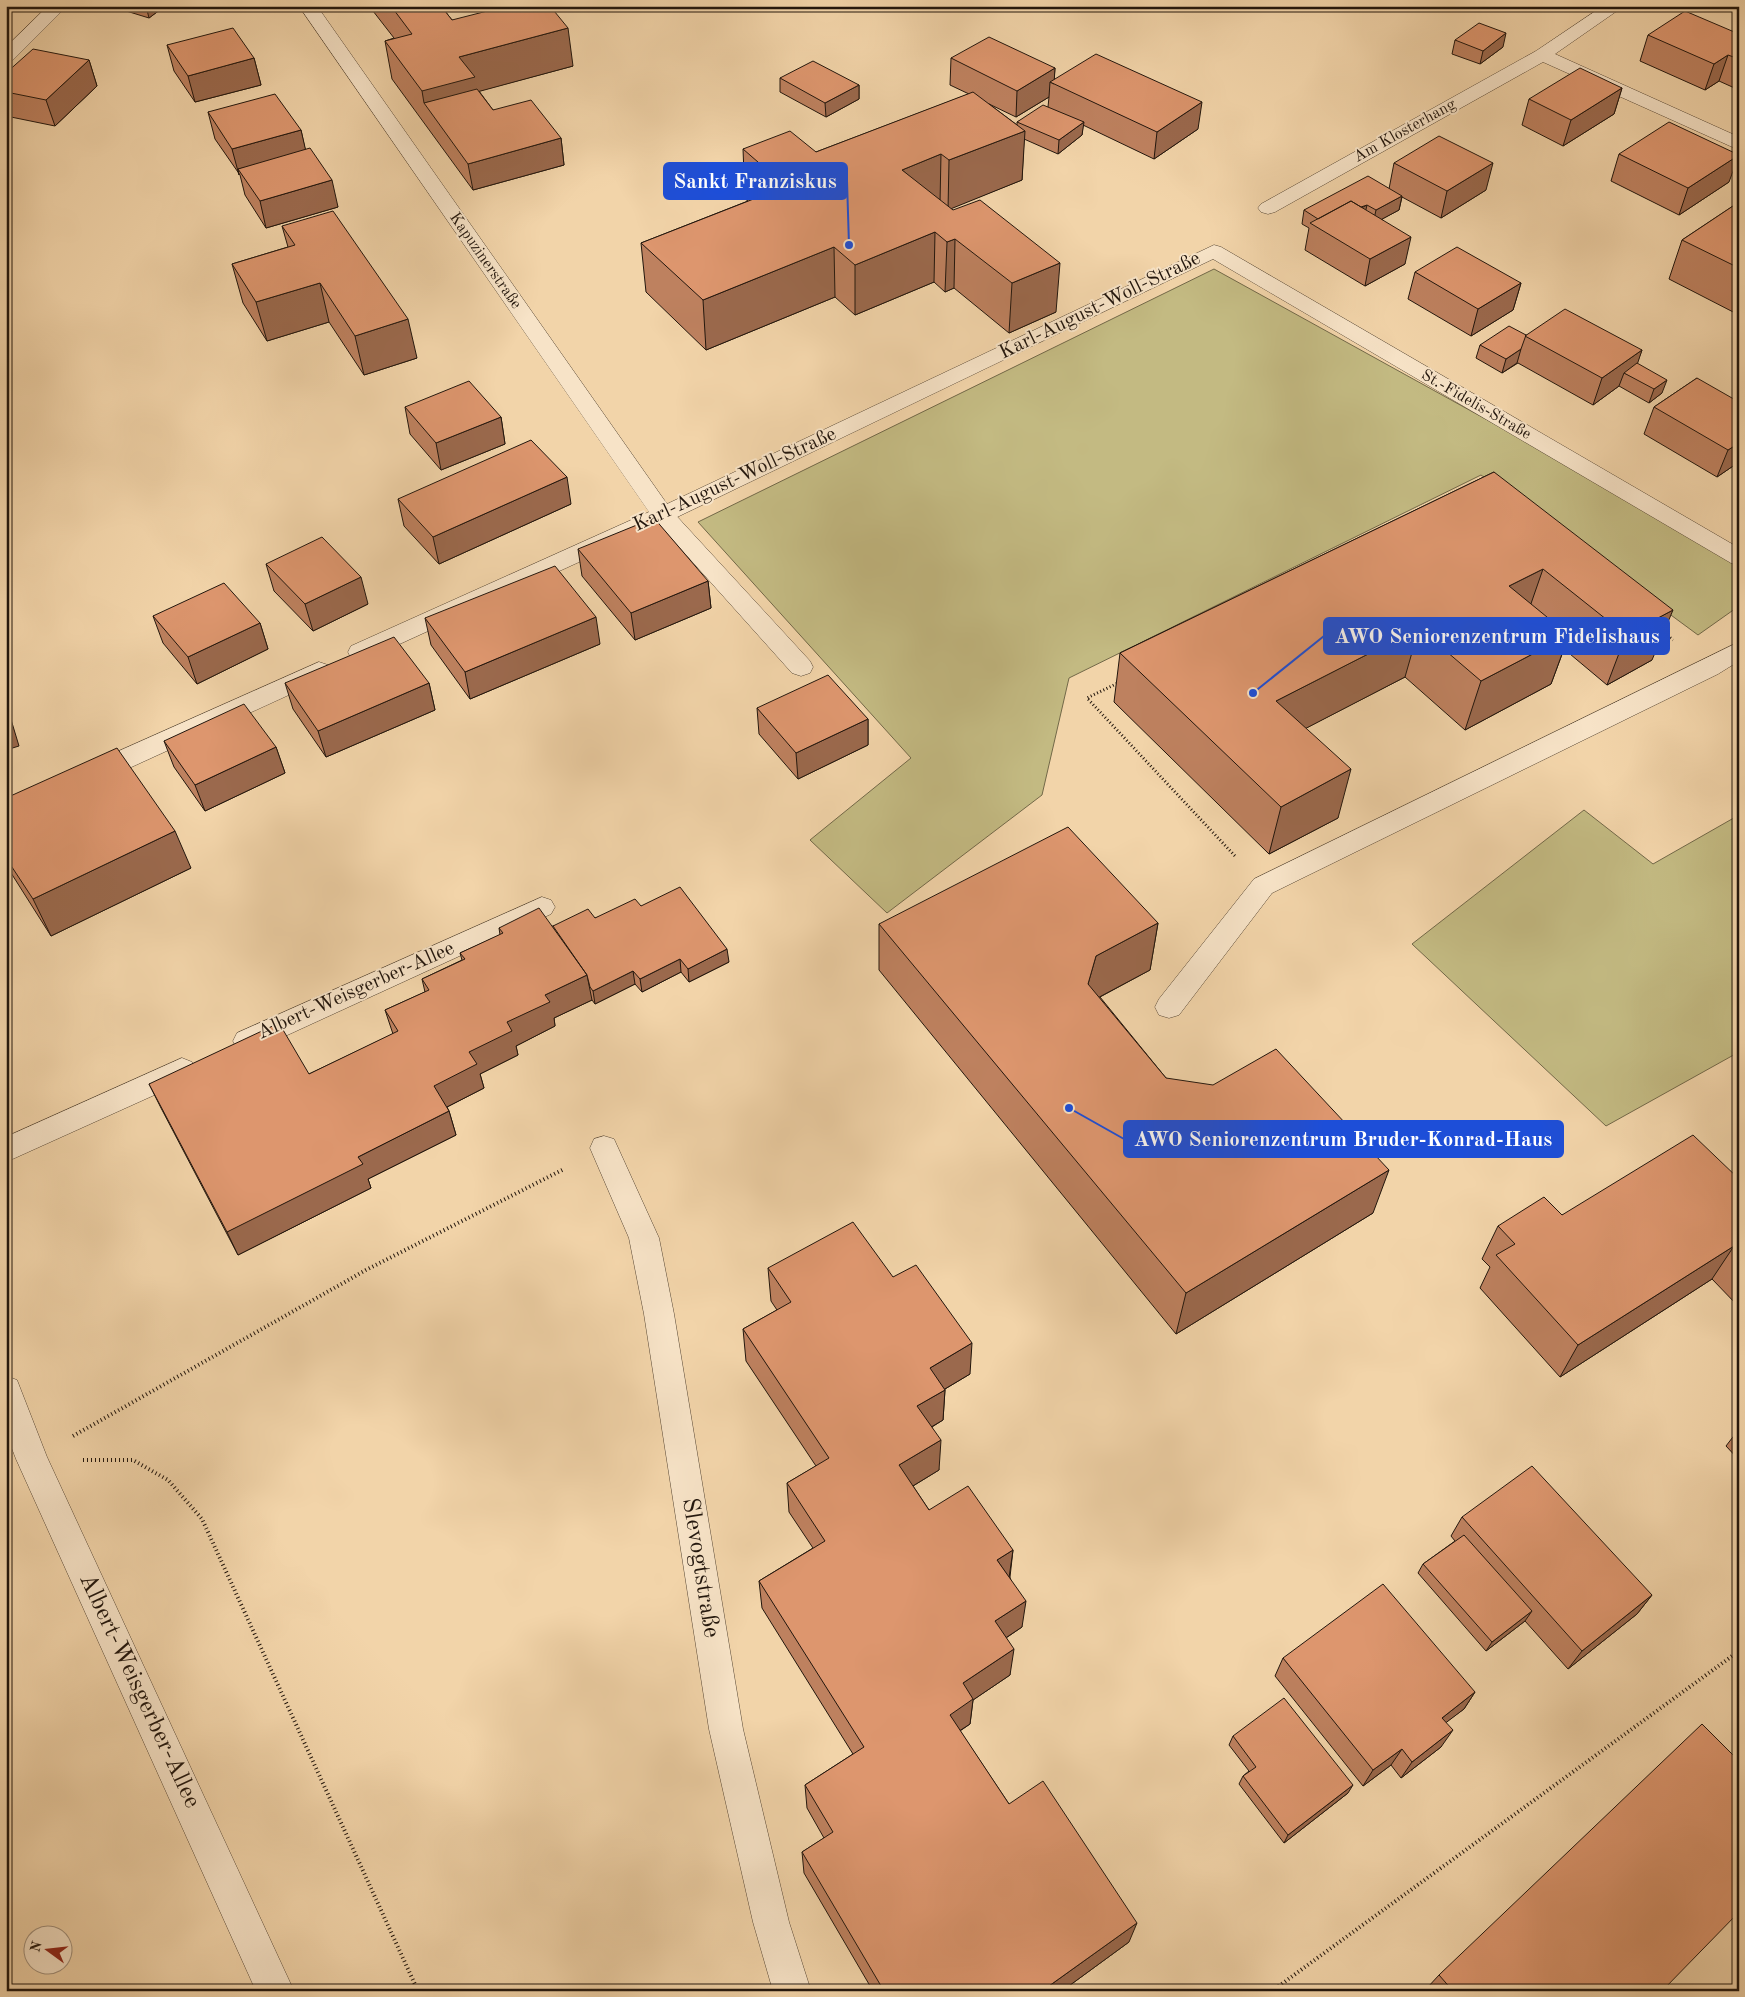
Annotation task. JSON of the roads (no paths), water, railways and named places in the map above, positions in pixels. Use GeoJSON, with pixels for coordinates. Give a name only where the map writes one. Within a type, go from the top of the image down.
{"type":"FeatureCollection","features":[{"type":"Feature","properties":{"kind":"street"},"geometry":{"type":"LineString","coordinates":[[6,57],[58,6]]}},
{"type":"Feature","properties":{"kind":"street","name":"Kapuzinerstraße"},"geometry":{"type":"LineString","coordinates":[[308,6],[662,515],[801,667]]}},
{"type":"Feature","properties":{"kind":"street","name":"Am Klosterhang"},"geometry":{"type":"LineString","coordinates":[[1268,208],[1542,55],[1615,6]]}},
{"type":"Feature","properties":{"kind":"street"},"geometry":{"type":"LineString","coordinates":[[1542,55],[1739,144]]}},
{"type":"Feature","properties":{"kind":"street","name":"Karl-August-Woll-Straße"},"geometry":{"type":"LineString","coordinates":[[69,785],[662,515],[1214,251]]}},
{"type":"Feature","properties":{"kind":"street","name":"St.-Fidelis-Straße"},"geometry":{"type":"LineString","coordinates":[[1214,251],[1739,558]]}},
{"type":"Feature","properties":{"kind":"street"},"geometry":{"type":"LineString","coordinates":[[1169,1007],[1263,886],[1709,668],[1739,650]]}},
{"type":"Feature","properties":{"kind":"street","name":"Albert-Weisgerber-Allee"},"geometry":{"type":"LineString","coordinates":[[6,1150],[542,907]]}},
{"type":"Feature","properties":{"kind":"street","name":"Slevogtstraße"},"geometry":{"type":"LineString","coordinates":[[604,1148],[644,1238],[660,1314],[726,1729],[771,1922],[792,1991]]}},
{"type":"Feature","properties":{"kind":"street","name":"Albert-Weisgerber-Allee"},"geometry":{"type":"LineString","coordinates":[[6,1390],[32,1459],[275,1991]]}},
{"type":"Feature","properties":{"kind":"place","name":"Sankt Franziskus"},"geometry":{"type":"Point","coordinates":[849,245]}},
{"type":"Feature","properties":{"kind":"place","name":"AWO Seniorenzentrum Fidelishaus"},"geometry":{"type":"Point","coordinates":[1253,693]}},
{"type":"Feature","properties":{"kind":"place","name":"AWO Seniorenzentrum Bruder-Konrad-Haus"},"geometry":{"type":"Point","coordinates":[1069,1108]}}]}
